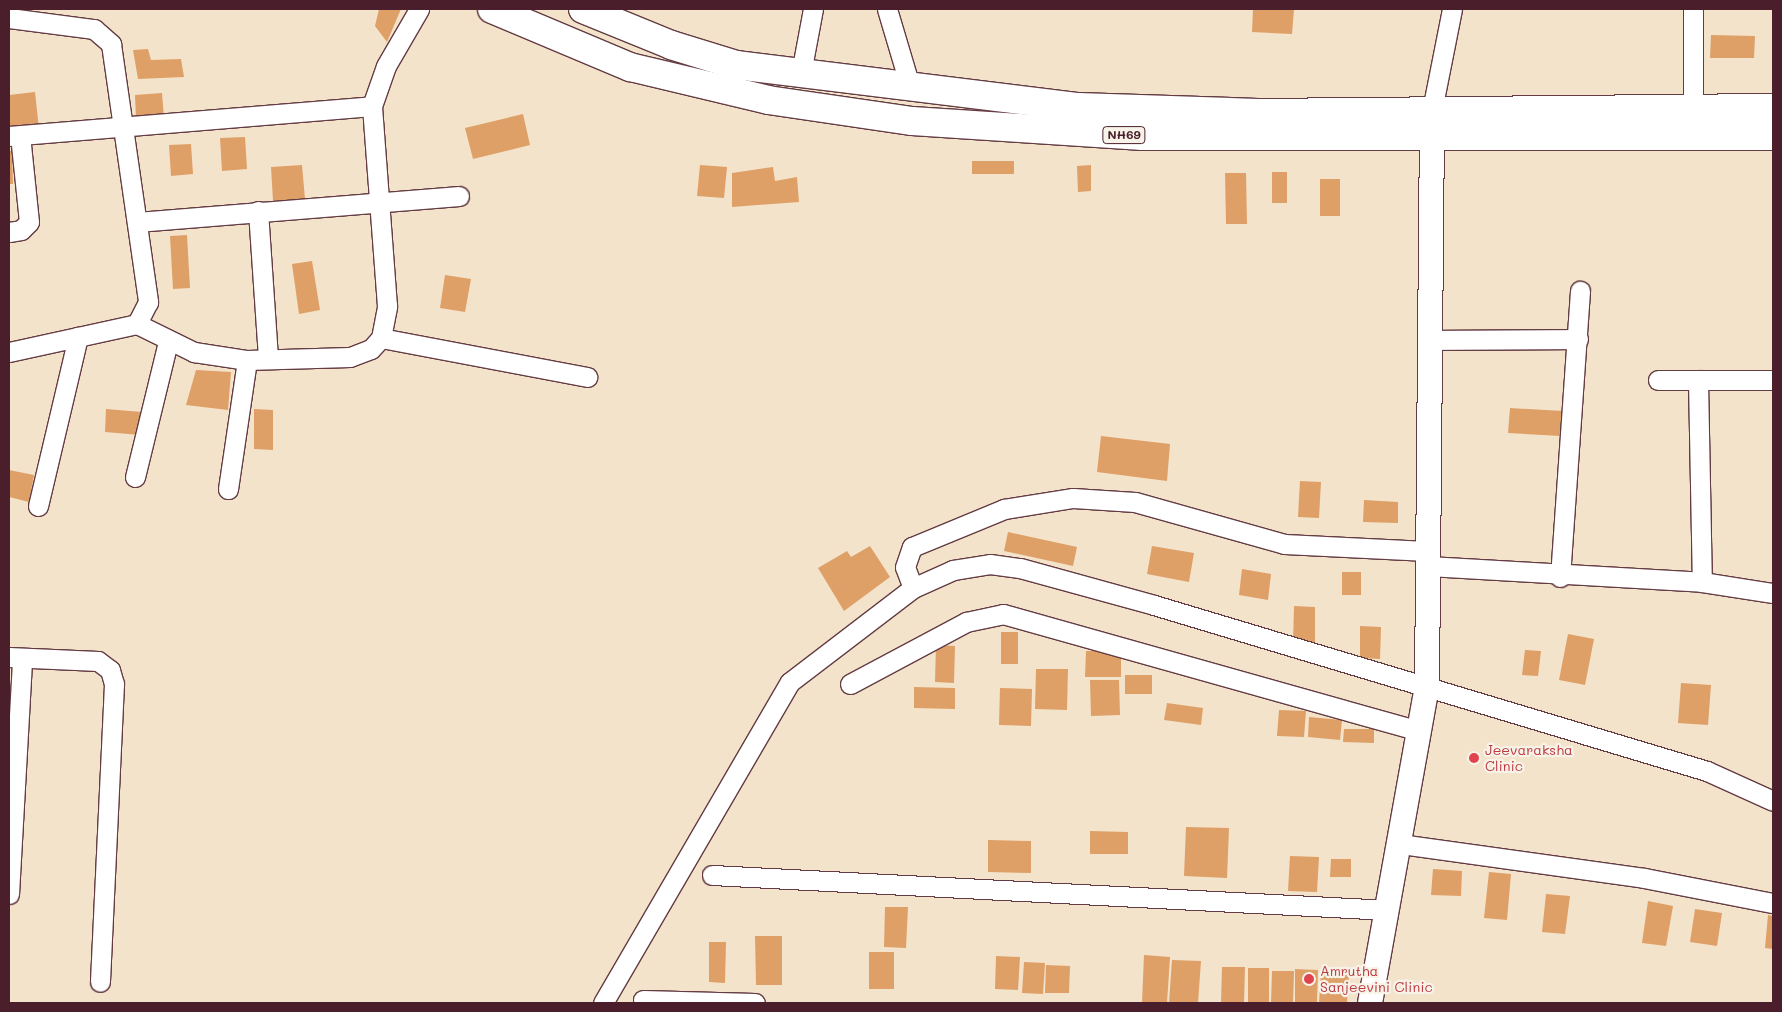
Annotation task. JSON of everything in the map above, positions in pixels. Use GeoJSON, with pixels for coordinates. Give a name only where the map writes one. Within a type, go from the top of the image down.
{"type":"FeatureCollection","features":[{"type":"Feature","properties":{"kind":"highway","name":"NH69"},"geometry":{"type":"LineString","coordinates":[[492,9],[630,67],[730,91],[912,121],[1094,134],[1431,123],[1693,109],[1773,108]]}},
{"type":"Feature","properties":{"kind":"highway","name":"NH69"},"geometry":{"type":"LineString","coordinates":[[583,9],[736,65],[1078,107],[1773,136]]}},
{"type":"Feature","properties":{"kind":"highway"},"geometry":{"type":"LineString","coordinates":[[730,91],[736,65]]}},
{"type":"Feature","properties":{"kind":"main road"},"geometry":{"type":"LineString","coordinates":[[1370,1003],[1400,844],[1423,706],[1428,559],[1431,123]]}},
{"type":"Feature","properties":{"kind":"street"},"geometry":{"type":"LineString","coordinates":[[137,324],[168,342],[194,352],[247,360],[350,357],[371,349],[381,338],[387,306],[381,199],[372,106],[386,66],[419,9]]}},
{"type":"Feature","properties":{"kind":"street"},"geometry":{"type":"LineString","coordinates":[[801,73],[813,9]]}},
{"type":"Feature","properties":{"kind":"street"},"geometry":{"type":"LineString","coordinates":[[887,9],[910,86]]}},
{"type":"Feature","properties":{"kind":"street"},"geometry":{"type":"LineString","coordinates":[[1431,123],[1452,9]]}},
{"type":"Feature","properties":{"kind":"street"},"geometry":{"type":"LineString","coordinates":[[1693,9],[1693,109]]}},
{"type":"Feature","properties":{"kind":"street"},"geometry":{"type":"LineString","coordinates":[[9,18],[103,33],[111,44],[148,302],[146,315],[137,324],[9,352]]}},
{"type":"Feature","properties":{"kind":"street"},"geometry":{"type":"LineString","coordinates":[[9,232],[21,230],[29,222],[15,135],[372,106]]}},
{"type":"Feature","properties":{"kind":"street"},"geometry":{"type":"LineString","coordinates":[[138,222],[381,199],[459,196]]}},
{"type":"Feature","properties":{"kind":"street"},"geometry":{"type":"LineString","coordinates":[[258,211],[268,359]]}},
{"type":"Feature","properties":{"kind":"street"},"geometry":{"type":"LineString","coordinates":[[1560,577],[1580,291]]}},
{"type":"Feature","properties":{"kind":"street"},"geometry":{"type":"LineString","coordinates":[[38,506],[78,337]]}},
{"type":"Feature","properties":{"kind":"street"},"geometry":{"type":"LineString","coordinates":[[381,338],[587,377]]}},
{"type":"Feature","properties":{"kind":"street"},"geometry":{"type":"LineString","coordinates":[[1430,340],[1578,339]]}},
{"type":"Feature","properties":{"kind":"street"},"geometry":{"type":"LineString","coordinates":[[135,477],[168,342]]}},
{"type":"Feature","properties":{"kind":"street"},"geometry":{"type":"LineString","coordinates":[[228,489],[247,360]]}},
{"type":"Feature","properties":{"kind":"street"},"geometry":{"type":"LineString","coordinates":[[1658,380],[1773,380]]}},
{"type":"Feature","properties":{"kind":"street"},"geometry":{"type":"LineString","coordinates":[[1698,380],[1702,582]]}},
{"type":"Feature","properties":{"kind":"street"},"geometry":{"type":"LineString","coordinates":[[913,588],[905,567],[912,548],[1004,510],[1073,498],[1135,502],[1284,544],[1428,559],[1560,577],[1702,582],[1773,594]]}},
{"type":"Feature","properties":{"kind":"street"},"geometry":{"type":"LineString","coordinates":[[603,1003],[790,682],[913,588],[953,570],[990,564],[1020,568],[1423,706]]}},
{"type":"Feature","properties":{"kind":"street"},"geometry":{"type":"LineString","coordinates":[[850,684],[966,622],[1003,614],[1707,770],[1773,801]]}},
{"type":"Feature","properties":{"kind":"street"},"geometry":{"type":"LineString","coordinates":[[9,894],[15,657],[98,660],[110,670],[114,684],[100,982]]}},
{"type":"Feature","properties":{"kind":"street"},"geometry":{"type":"LineString","coordinates":[[1400,844],[1644,878],[1773,903]]}},
{"type":"Feature","properties":{"kind":"street"},"geometry":{"type":"LineString","coordinates":[[712,875],[1388,910]]}},
{"type":"Feature","properties":{"kind":"street"},"geometry":{"type":"LineString","coordinates":[[643,1000],[755,1003]]}},
{"type":"Feature","properties":{"kind":"building"},"geometry":{"type":"Polygon","coordinates":[[[379,9],[401,9],[387,42],[375,26],[379,9]]]}},
{"type":"Feature","properties":{"kind":"building"},"geometry":{"type":"Polygon","coordinates":[[[1253,9],[1294,9],[1292,34],[1252,32],[1253,9]]]}},
{"type":"Feature","properties":{"kind":"building"},"geometry":{"type":"Polygon","coordinates":[[[1711,35],[1755,36],[1754,58],[1710,58],[1711,35]]]}},
{"type":"Feature","properties":{"kind":"building"},"geometry":{"type":"Polygon","coordinates":[[[148,49],[151,60],[181,59],[184,77],[138,79],[133,50],[148,49]]]}},
{"type":"Feature","properties":{"kind":"building"},"geometry":{"type":"Polygon","coordinates":[[[35,92],[39,129],[9,132],[9,95],[35,92]]]}},
{"type":"Feature","properties":{"kind":"building"},"geometry":{"type":"Polygon","coordinates":[[[162,93],[164,118],[136,119],[135,95],[162,93]]]}},
{"type":"Feature","properties":{"kind":"building"},"geometry":{"type":"Polygon","coordinates":[[[523,114],[530,145],[473,159],[465,128],[523,114]]]}},
{"type":"Feature","properties":{"kind":"building"},"geometry":{"type":"Polygon","coordinates":[[[245,137],[247,169],[222,171],[220,138],[245,137]]]}},
{"type":"Feature","properties":{"kind":"building"},"geometry":{"type":"Polygon","coordinates":[[[191,144],[193,174],[171,176],[169,145],[191,144]]]}},
{"type":"Feature","properties":{"kind":"building"},"geometry":{"type":"Polygon","coordinates":[[[9,151],[12,151],[13,184],[9,184],[9,151]]]}},
{"type":"Feature","properties":{"kind":"building"},"geometry":{"type":"Polygon","coordinates":[[[972,161],[1014,161],[1014,174],[972,174],[972,161]]]}},
{"type":"Feature","properties":{"kind":"building"},"geometry":{"type":"Polygon","coordinates":[[[302,165],[305,199],[273,201],[271,167],[302,165]]]}},
{"type":"Feature","properties":{"kind":"building"},"geometry":{"type":"Polygon","coordinates":[[[700,165],[727,167],[724,198],[697,196],[700,165]]]}},
{"type":"Feature","properties":{"kind":"building"},"geometry":{"type":"Polygon","coordinates":[[[1091,165],[1091,191],[1078,192],[1077,166],[1091,165]]]}},
{"type":"Feature","properties":{"kind":"building"},"geometry":{"type":"Polygon","coordinates":[[[773,167],[775,181],[797,177],[799,202],[732,207],[732,173],[773,167]]]}},
{"type":"Feature","properties":{"kind":"building"},"geometry":{"type":"Polygon","coordinates":[[[1272,172],[1287,172],[1287,203],[1272,203],[1272,172]]]}},
{"type":"Feature","properties":{"kind":"building"},"geometry":{"type":"Polygon","coordinates":[[[1225,173],[1246,173],[1247,224],[1226,224],[1225,173]]]}},
{"type":"Feature","properties":{"kind":"building"},"geometry":{"type":"Polygon","coordinates":[[[1320,179],[1340,179],[1340,216],[1320,216],[1320,179]]]}},
{"type":"Feature","properties":{"kind":"building"},"geometry":{"type":"Polygon","coordinates":[[[187,235],[190,288],[173,289],[170,236],[187,235]]]}},
{"type":"Feature","properties":{"kind":"building"},"geometry":{"type":"Polygon","coordinates":[[[312,261],[320,310],[299,314],[292,264],[312,261]]]}},
{"type":"Feature","properties":{"kind":"building"},"geometry":{"type":"Polygon","coordinates":[[[445,275],[471,279],[465,312],[440,308],[445,275]]]}},
{"type":"Feature","properties":{"kind":"building"},"geometry":{"type":"Polygon","coordinates":[[[196,370],[231,372],[228,410],[186,405],[196,370]]]}},
{"type":"Feature","properties":{"kind":"building"},"geometry":{"type":"Polygon","coordinates":[[[1510,408],[1563,411],[1561,436],[1508,433],[1510,408]]]}},
{"type":"Feature","properties":{"kind":"building"},"geometry":{"type":"Polygon","coordinates":[[[106,409],[142,412],[140,435],[105,432],[106,409]]]}},
{"type":"Feature","properties":{"kind":"building"},"geometry":{"type":"Polygon","coordinates":[[[254,409],[273,410],[273,450],[254,449],[254,409]]]}},
{"type":"Feature","properties":{"kind":"building"},"geometry":{"type":"Polygon","coordinates":[[[1101,436],[1170,444],[1167,481],[1097,472],[1101,436]]]}},
{"type":"Feature","properties":{"kind":"building"},"geometry":{"type":"Polygon","coordinates":[[[9,470],[34,475],[29,502],[9,497],[9,470]]]}},
{"type":"Feature","properties":{"kind":"building"},"geometry":{"type":"Polygon","coordinates":[[[1300,481],[1321,482],[1319,518],[1298,517],[1300,481]]]}},
{"type":"Feature","properties":{"kind":"building"},"geometry":{"type":"Polygon","coordinates":[[[1364,500],[1398,502],[1398,523],[1363,522],[1364,500]]]}},
{"type":"Feature","properties":{"kind":"building"},"geometry":{"type":"Polygon","coordinates":[[[1008,532],[1077,547],[1073,566],[1004,551],[1008,532]]]}},
{"type":"Feature","properties":{"kind":"building"},"geometry":{"type":"Polygon","coordinates":[[[870,546],[890,577],[844,611],[818,568],[847,551],[851,557],[870,546]]]}},
{"type":"Feature","properties":{"kind":"building"},"geometry":{"type":"Polygon","coordinates":[[[1152,546],[1194,553],[1189,582],[1147,574],[1152,546]]]}},
{"type":"Feature","properties":{"kind":"building"},"geometry":{"type":"Polygon","coordinates":[[[1242,569],[1271,574],[1268,600],[1239,595],[1242,569]]]}},
{"type":"Feature","properties":{"kind":"building"},"geometry":{"type":"Polygon","coordinates":[[[1342,572],[1361,572],[1361,595],[1342,595],[1342,572]]]}},
{"type":"Feature","properties":{"kind":"building"},"geometry":{"type":"Polygon","coordinates":[[[1294,606],[1315,607],[1315,647],[1293,645],[1294,606]]]}},
{"type":"Feature","properties":{"kind":"building"},"geometry":{"type":"Polygon","coordinates":[[[1360,626],[1381,627],[1380,659],[1360,658],[1360,626]]]}},
{"type":"Feature","properties":{"kind":"building"},"geometry":{"type":"Polygon","coordinates":[[[1001,632],[1018,632],[1018,664],[1001,664],[1001,632]]]}},
{"type":"Feature","properties":{"kind":"building"},"geometry":{"type":"Polygon","coordinates":[[[1568,634],[1594,639],[1585,685],[1559,680],[1568,634]]]}},
{"type":"Feature","properties":{"kind":"building"},"geometry":{"type":"Polygon","coordinates":[[[936,645],[955,646],[954,683],[935,682],[936,645]]]}},
{"type":"Feature","properties":{"kind":"building"},"geometry":{"type":"Polygon","coordinates":[[[1525,650],[1541,651],[1538,676],[1522,675],[1525,650]]]}},
{"type":"Feature","properties":{"kind":"building"},"geometry":{"type":"Polygon","coordinates":[[[1086,651],[1121,651],[1121,677],[1085,677],[1086,651]]]}},
{"type":"Feature","properties":{"kind":"building"},"geometry":{"type":"Polygon","coordinates":[[[1036,669],[1068,669],[1067,710],[1035,709],[1036,669]]]}},
{"type":"Feature","properties":{"kind":"building"},"geometry":{"type":"Polygon","coordinates":[[[1125,675],[1152,675],[1152,694],[1125,694],[1125,675]]]}},
{"type":"Feature","properties":{"kind":"building"},"geometry":{"type":"Polygon","coordinates":[[[1090,680],[1119,680],[1120,715],[1091,716],[1090,680]]]}},
{"type":"Feature","properties":{"kind":"building"},"geometry":{"type":"Polygon","coordinates":[[[1681,683],[1711,685],[1708,725],[1678,723],[1681,683]]]}},
{"type":"Feature","properties":{"kind":"building"},"geometry":{"type":"Polygon","coordinates":[[[914,687],[955,688],[955,709],[914,708],[914,687]]]}},
{"type":"Feature","properties":{"kind":"building"},"geometry":{"type":"Polygon","coordinates":[[[1000,688],[1032,689],[1031,726],[999,725],[1000,688]]]}},
{"type":"Feature","properties":{"kind":"building"},"geometry":{"type":"Polygon","coordinates":[[[1167,703],[1203,708],[1201,725],[1164,720],[1167,703]]]}},
{"type":"Feature","properties":{"kind":"building"},"geometry":{"type":"Polygon","coordinates":[[[1279,710],[1306,711],[1304,737],[1277,736],[1279,710]]]}},
{"type":"Feature","properties":{"kind":"building"},"geometry":{"type":"Polygon","coordinates":[[[1309,717],[1342,720],[1340,740],[1308,737],[1309,717]]]}},
{"type":"Feature","properties":{"kind":"building"},"geometry":{"type":"Polygon","coordinates":[[[1344,729],[1374,729],[1374,743],[1343,742],[1344,729]]]}},
{"type":"Feature","properties":{"kind":"building"},"geometry":{"type":"Polygon","coordinates":[[[1186,827],[1229,828],[1227,878],[1184,876],[1186,827]]]}},
{"type":"Feature","properties":{"kind":"building"},"geometry":{"type":"Polygon","coordinates":[[[1090,831],[1128,832],[1128,854],[1090,854],[1090,831]]]}},
{"type":"Feature","properties":{"kind":"building"},"geometry":{"type":"Polygon","coordinates":[[[988,840],[1031,841],[1031,873],[988,872],[988,840]]]}},
{"type":"Feature","properties":{"kind":"building"},"geometry":{"type":"Polygon","coordinates":[[[1290,856],[1319,857],[1317,892],[1288,891],[1290,856]]]}},
{"type":"Feature","properties":{"kind":"building"},"geometry":{"type":"Polygon","coordinates":[[[1331,859],[1351,859],[1351,877],[1330,877],[1331,859]]]}},
{"type":"Feature","properties":{"kind":"building"},"geometry":{"type":"Polygon","coordinates":[[[1433,869],[1462,871],[1461,896],[1431,895],[1433,869]]]}},
{"type":"Feature","properties":{"kind":"building"},"geometry":{"type":"Polygon","coordinates":[[[1489,872],[1511,874],[1507,920],[1484,918],[1489,872]]]}},
{"type":"Feature","properties":{"kind":"building"},"geometry":{"type":"Polygon","coordinates":[[[1546,894],[1570,896],[1565,934],[1542,932],[1546,894]]]}},
{"type":"Feature","properties":{"kind":"building"},"geometry":{"type":"Polygon","coordinates":[[[1648,901],[1673,906],[1666,946],[1642,943],[1648,901]]]}},
{"type":"Feature","properties":{"kind":"building"},"geometry":{"type":"Polygon","coordinates":[[[885,907],[908,907],[906,948],[884,947],[885,907]]]}},
{"type":"Feature","properties":{"kind":"building"},"geometry":{"type":"Polygon","coordinates":[[[1695,909],[1722,913],[1717,946],[1690,942],[1695,909]]]}},
{"type":"Feature","properties":{"kind":"building"},"geometry":{"type":"Polygon","coordinates":[[[1768,915],[1773,916],[1773,949],[1765,948],[1768,915]]]}},
{"type":"Feature","properties":{"kind":"building"},"geometry":{"type":"Polygon","coordinates":[[[755,936],[782,936],[782,985],[756,985],[755,936]]]}},
{"type":"Feature","properties":{"kind":"building"},"geometry":{"type":"Polygon","coordinates":[[[709,942],[726,942],[725,983],[709,982],[709,942]]]}},
{"type":"Feature","properties":{"kind":"building"},"geometry":{"type":"Polygon","coordinates":[[[869,952],[894,952],[894,989],[869,989],[869,952]]]}},
{"type":"Feature","properties":{"kind":"building"},"geometry":{"type":"Polygon","coordinates":[[[1144,955],[1170,957],[1167,1003],[1142,1003],[1144,955]]]}},
{"type":"Feature","properties":{"kind":"building"},"geometry":{"type":"Polygon","coordinates":[[[996,956],[1020,957],[1018,990],[995,989],[996,956]]]}},
{"type":"Feature","properties":{"kind":"building"},"geometry":{"type":"Polygon","coordinates":[[[1172,960],[1201,961],[1198,1003],[1169,1003],[1172,960]]]}},
{"type":"Feature","properties":{"kind":"building"},"geometry":{"type":"Polygon","coordinates":[[[1024,962],[1045,963],[1043,994],[1022,993],[1024,962]]]}},
{"type":"Feature","properties":{"kind":"building"},"geometry":{"type":"Polygon","coordinates":[[[1046,965],[1070,966],[1069,993],[1045,993],[1046,965]]]}},
{"type":"Feature","properties":{"kind":"building"},"geometry":{"type":"Polygon","coordinates":[[[1222,967],[1245,967],[1244,1003],[1221,1003],[1222,967]]]}},
{"type":"Feature","properties":{"kind":"building"},"geometry":{"type":"Polygon","coordinates":[[[1248,968],[1269,968],[1269,1003],[1248,1003],[1248,968]]]}},
{"type":"Feature","properties":{"kind":"building"},"geometry":{"type":"Polygon","coordinates":[[[1295,969],[1318,970],[1317,1003],[1295,1003],[1295,969]]]}},
{"type":"Feature","properties":{"kind":"building"},"geometry":{"type":"Polygon","coordinates":[[[1321,970],[1349,972],[1347,1003],[1319,1003],[1321,970]]]}},
{"type":"Feature","properties":{"kind":"building"},"geometry":{"type":"Polygon","coordinates":[[[1272,971],[1294,971],[1293,1003],[1271,1003],[1272,971]]]}},
{"type":"Feature","properties":{"kind":"place","name":"Jeevaraksha Clinic"},"geometry":{"type":"Point","coordinates":[1474,758]}},
{"type":"Feature","properties":{"kind":"place","name":"Amrutha Sanjeevini Clinic"},"geometry":{"type":"Point","coordinates":[1309,979]}}]}
